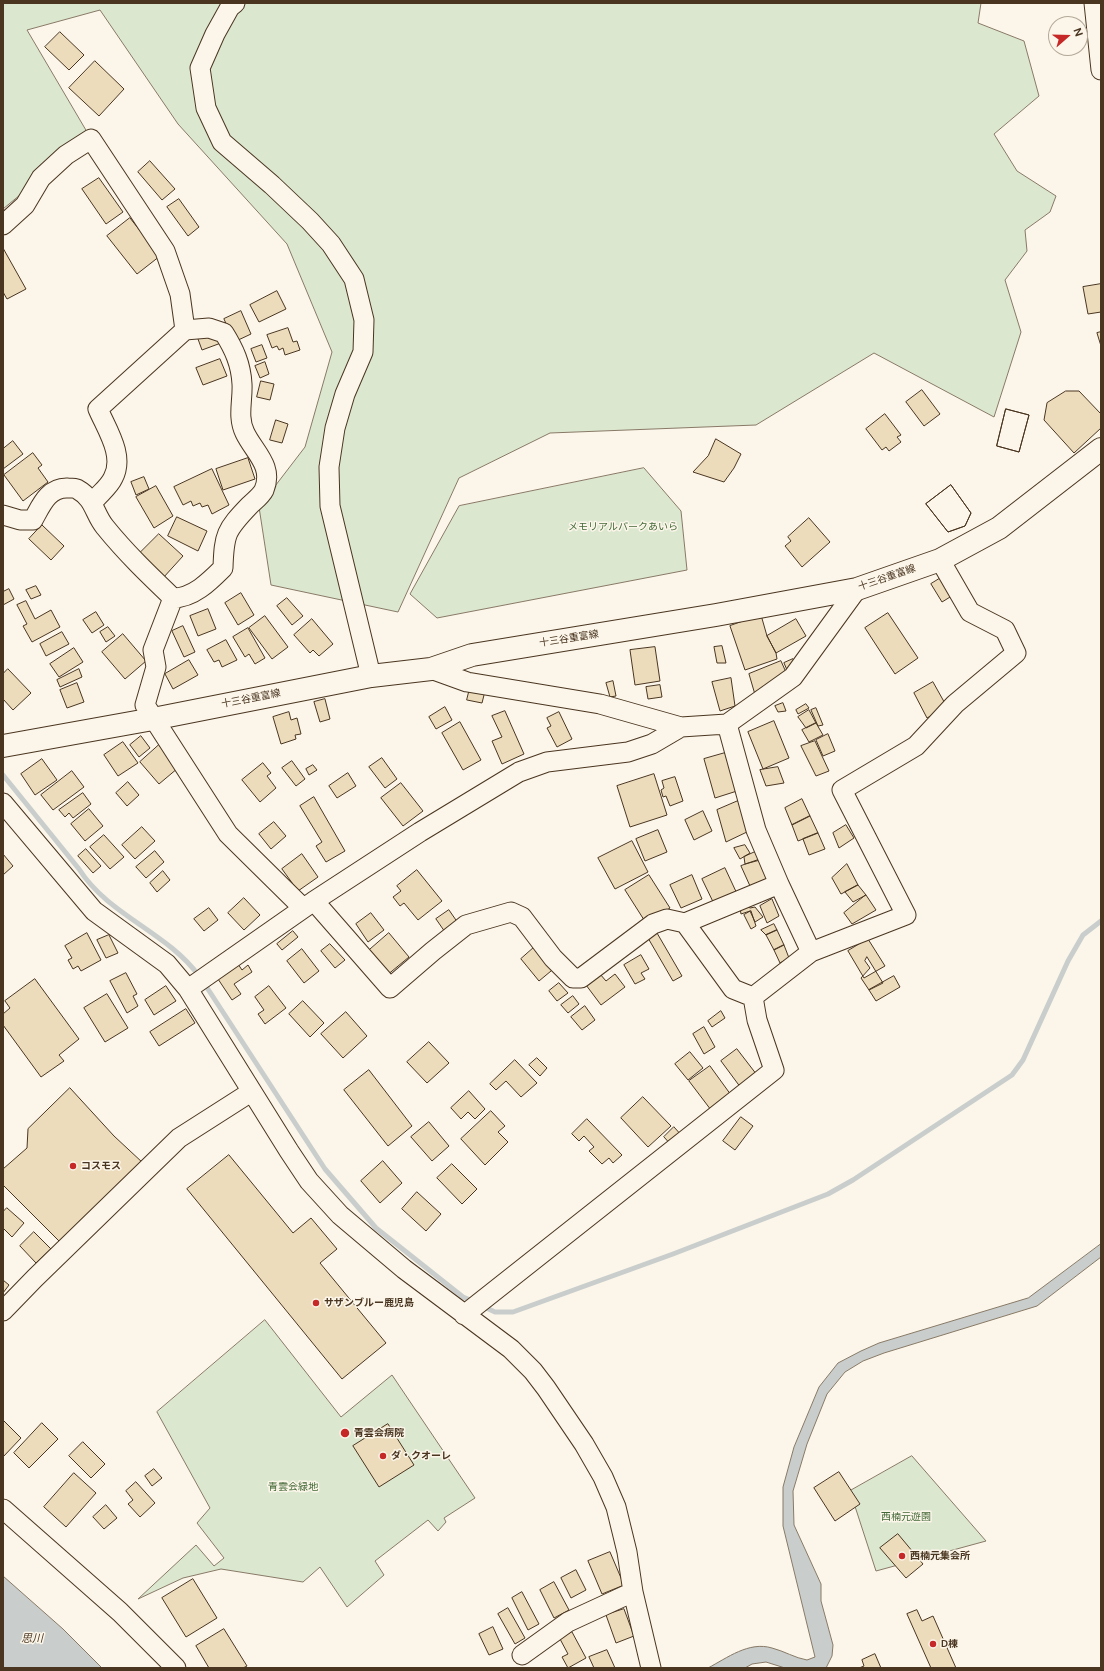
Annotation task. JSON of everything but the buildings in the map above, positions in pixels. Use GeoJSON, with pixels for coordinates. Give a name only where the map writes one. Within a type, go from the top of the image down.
{"type":"FeatureCollection","features":[{"type":"Feature","properties":{"kind":"main road","name":"十三谷重富線"},"geometry":{"type":"LineString","coordinates":[[3,746],[152,719],[371,676],[431,669],[472,655],[716,615],[857,589],[940,560],[999,528],[1101,449]]}},
{"type":"Feature","properties":{"kind":"street"},"geometry":{"type":"LineString","coordinates":[[235,3],[230,7],[215,34],[200,68],[206,108],[222,142],[272,185],[310,221],[331,244],[354,279],[364,320],[363,352],[345,394],[335,428],[329,467],[330,506],[371,676]]}},
{"type":"Feature","properties":{"kind":"street"},"geometry":{"type":"LineString","coordinates":[[1094,3],[1101,70]]}},
{"type":"Feature","properties":{"kind":"street"},"geometry":{"type":"LineString","coordinates":[[3,225],[24,205],[41,178],[66,155],[92,138],[164,251],[180,294],[185,330]]}},
{"type":"Feature","properties":{"kind":"street"},"geometry":{"type":"LineString","coordinates":[[3,515],[20,520],[33,520],[45,498],[54,491],[64,488],[76,488],[93,502],[104,526],[132,558],[173,598],[181,598],[207,585],[223,568],[223,550],[228,529],[264,492],[268,476],[264,462],[244,433],[241,419],[242,384],[239,361],[224,333],[210,328],[185,330],[98,409],[118,456],[118,468],[113,480],[93,502]]}},
{"type":"Feature","properties":{"kind":"street"},"geometry":{"type":"LineString","coordinates":[[753,997],[811,952],[906,915],[842,790],[916,746],[956,704],[1016,653],[1005,630],[970,612],[940,560]]}},
{"type":"Feature","properties":{"kind":"street"},"geometry":{"type":"LineString","coordinates":[[431,669],[468,682],[600,704],[681,727],[728,724],[793,677],[857,589]]}},
{"type":"Feature","properties":{"kind":"street"},"geometry":{"type":"LineString","coordinates":[[173,598],[153,650],[156,666],[145,706],[152,719],[228,834],[308,904],[390,988],[433,951],[466,926],[511,912],[522,917],[553,958],[573,978],[581,978],[653,924],[667,919],[685,923],[779,884]]}},
{"type":"Feature","properties":{"kind":"street"},"geometry":{"type":"LineString","coordinates":[[728,724],[756,830],[779,884],[811,952]]}},
{"type":"Feature","properties":{"kind":"street"},"geometry":{"type":"LineString","coordinates":[[188,989],[308,904],[420,832],[519,772],[547,762],[628,752],[652,744],[681,727]]}},
{"type":"Feature","properties":{"kind":"street"},"geometry":{"type":"LineString","coordinates":[[3,803],[94,911],[167,964],[188,989],[251,1092],[309,1181],[340,1215],[404,1269],[467,1313],[511,1349],[533,1371],[546,1388],[584,1444],[603,1477],[616,1507],[628,1552],[633,1592],[651,1668]]}},
{"type":"Feature","properties":{"kind":"street"},"geometry":{"type":"LineString","coordinates":[[685,923],[733,989],[753,997]]}},
{"type":"Feature","properties":{"kind":"street"},"geometry":{"type":"LineString","coordinates":[[467,1313],[774,1070],[757,1020],[753,997]]}},
{"type":"Feature","properties":{"kind":"street"},"geometry":{"type":"LineString","coordinates":[[3,1312],[35,1278],[179,1138],[251,1092]]}},
{"type":"Feature","properties":{"kind":"street"},"geometry":{"type":"LineString","coordinates":[[3,1509],[120,1612],[176,1668]]}},
{"type":"Feature","properties":{"kind":"street"},"geometry":{"type":"LineString","coordinates":[[522,1655],[568,1622],[633,1592]]}},
{"type":"Feature","properties":{"kind":"green space"},"geometry":{"type":"Polygon","coordinates":[[[3,3],[981,3],[978,23],[1024,41],[1039,96],[994,134],[1017,171],[1056,196],[1050,212],[1025,230],[1027,251],[1005,280],[1021,332],[994,417],[874,353],[756,425],[550,433],[459,478],[398,612],[271,585],[259,507],[305,447],[332,352],[287,244],[178,124],[100,10],[27,30],[90,137],[3,209],[3,3]]]}},
{"type":"Feature","properties":{"kind":"green space","name":"メモリアルパークあいら"},"geometry":{"type":"Polygon","coordinates":[[[644,468],[681,511],[687,570],[437,618],[410,594],[459,506],[644,468]]]}},
{"type":"Feature","properties":{"kind":"green space","name":"青雲会緑地"},"geometry":{"type":"Polygon","coordinates":[[[265,1320],[341,1417],[392,1375],[475,1498],[444,1518],[446,1522],[438,1531],[428,1520],[375,1561],[384,1575],[347,1607],[320,1567],[303,1582],[221,1569],[183,1578],[138,1599],[196,1545],[214,1566],[224,1558],[197,1523],[210,1508],[157,1412],[265,1320]]]}},
{"type":"Feature","properties":{"kind":"green space","name":"西楠元遊園"},"geometry":{"type":"Polygon","coordinates":[[[912,1456],[986,1541],[876,1571],[850,1491],[912,1456]]]}},
{"type":"Feature","properties":{"kind":"water"},"geometry":{"type":"Polygon","coordinates":[[[1101,1244],[1101,1257],[1037,1306],[884,1353],[863,1361],[845,1372],[827,1394],[807,1444],[793,1491],[794,1525],[821,1584],[821,1601],[833,1645],[832,1656],[826,1668],[785,1668],[766,1662],[752,1664],[745,1668],[708,1668],[738,1652],[763,1646],[807,1660],[815,1657],[783,1526],[783,1487],[794,1447],[819,1387],[838,1363],[879,1343],[1028,1298],[1101,1244]]]}},
{"type":"Feature","properties":{"kind":"water","name":"思川"},"geometry":{"type":"Polygon","coordinates":[[[3,1576],[63,1629],[102,1668],[3,1668],[3,1576]]]}},
{"type":"Feature","properties":{"kind":"waterway"},"geometry":{"type":"LineString","coordinates":[[3,775],[91,885],[105,899],[171,947],[199,976]]}},
{"type":"Feature","properties":{"kind":"waterway"},"geometry":{"type":"LineString","coordinates":[[482,1306],[495,1312],[513,1312],[673,1254],[828,1194],[853,1180],[1012,1075],[1023,1060],[1068,961],[1083,935],[1101,921]]}},
{"type":"Feature","properties":{"kind":"waterway"},"geometry":{"type":"LineString","coordinates":[[204,983],[325,1169],[376,1228],[463,1297],[475,1302]]}},
{"type":"Feature","properties":{"kind":"place","name":"コスモス"},"geometry":{"type":"Point","coordinates":[73,1166]}},
{"type":"Feature","properties":{"kind":"place","name":"サザンブルー鹿児島"},"geometry":{"type":"Point","coordinates":[316,1303]}},
{"type":"Feature","properties":{"kind":"place","name":"青雲会病院"},"geometry":{"type":"Point","coordinates":[345,1433]}},
{"type":"Feature","properties":{"kind":"place","name":"ダ・クオーレ"},"geometry":{"type":"Point","coordinates":[383,1456]}},
{"type":"Feature","properties":{"kind":"place","name":"西楠元集会所"},"geometry":{"type":"Point","coordinates":[902,1556]}},
{"type":"Feature","properties":{"kind":"place","name":"D棟"},"geometry":{"type":"Point","coordinates":[933,1644]}}]}
